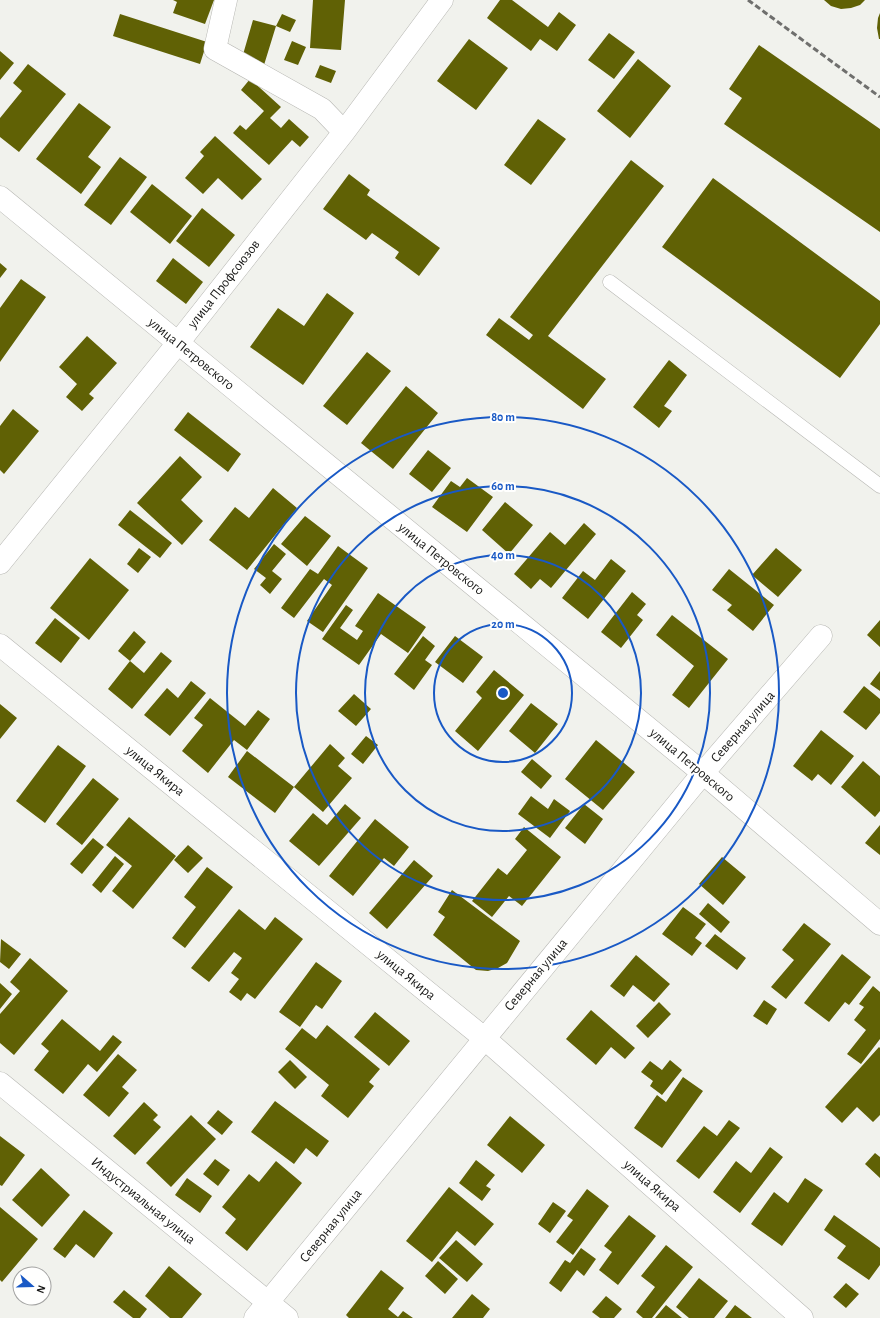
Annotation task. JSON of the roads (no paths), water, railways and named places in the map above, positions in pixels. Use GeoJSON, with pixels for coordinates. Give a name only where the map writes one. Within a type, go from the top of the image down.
{"type":"FeatureCollection","features":[{"type":"Feature","properties":{"kind":"street"},"geometry":{"type":"LineString","coordinates":[[226,0],[215,49],[322,109],[344,132]]}},
{"type":"Feature","properties":{"kind":"street","name":"улица Профсоюзов"},"geometry":{"type":"LineString","coordinates":[[0,563],[178,343],[344,132],[442,0]]}},
{"type":"Feature","properties":{"kind":"street","name":"улица Петровского"},"geometry":{"type":"LineString","coordinates":[[0,197],[703,773],[880,924]]}},
{"type":"Feature","properties":{"kind":"street","name":"Северная улица"},"geometry":{"type":"LineString","coordinates":[[261,1310],[703,773],[821,636]]}},
{"type":"Feature","properties":{"kind":"street","name":"улица Якира"},"geometry":{"type":"LineString","coordinates":[[0,645],[484,1038],[802,1318]]}},
{"type":"Feature","properties":{"kind":"street","name":"Индустриальная улица"},"geometry":{"type":"LineString","coordinates":[[0,1083],[261,1310],[287,1318]]}},
{"type":"Feature","properties":{"kind":"lane"},"geometry":{"type":"LineString","coordinates":[[610,282],[880,486]]}},
{"type":"Feature","properties":{"kind":"railway"},"geometry":{"type":"LineString","coordinates":[[748,0],[880,97]]}}]}
